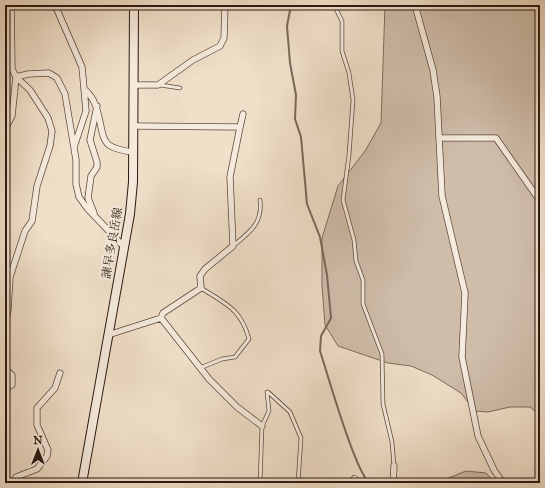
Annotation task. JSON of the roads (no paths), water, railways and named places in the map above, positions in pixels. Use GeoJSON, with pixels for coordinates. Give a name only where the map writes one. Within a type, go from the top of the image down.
{"type":"FeatureCollection","features":[{"type":"Feature","properties":{"kind":"main road","name":"諫早多良岳線"},"geometry":{"type":"LineString","coordinates":[[82,483],[124,247],[133,182],[134,5]]}},
{"type":"Feature","properties":{"kind":"street"},"geometry":{"type":"LineString","coordinates":[[5,321],[8,310],[10,277],[25,231],[32,221],[37,186],[50,146],[52,131],[48,118],[30,90],[16,77],[12,69],[11,5]]}},
{"type":"Feature","properties":{"kind":"street"},"geometry":{"type":"LineString","coordinates":[[55,5],[82,67],[86,111],[74,147]]}},
{"type":"Feature","properties":{"kind":"street"},"geometry":{"type":"LineString","coordinates":[[134,85],[158,85],[193,60],[220,46],[224,38],[224,5]]}},
{"type":"Feature","properties":{"kind":"street"},"geometry":{"type":"LineString","coordinates":[[415,5],[433,70],[437,97],[442,196],[465,293],[462,357],[478,436],[494,470],[503,483]]}},
{"type":"Feature","properties":{"kind":"street"},"geometry":{"type":"LineString","coordinates":[[16,77],[28,74],[50,73],[57,78],[65,94],[76,160],[76,184],[79,197],[96,218],[124,247]]}},
{"type":"Feature","properties":{"kind":"street"},"geometry":{"type":"LineString","coordinates":[[5,129],[12,116],[16,77]]}},
{"type":"Feature","properties":{"kind":"street"},"geometry":{"type":"LineString","coordinates":[[84,89],[90,94],[97,106],[103,136],[108,145],[115,149],[133,152]]}},
{"type":"Feature","properties":{"kind":"street"},"geometry":{"type":"LineString","coordinates":[[96,218],[88,198],[91,176],[97,168],[90,140],[97,106]]}},
{"type":"Feature","properties":{"kind":"street"},"geometry":{"type":"LineString","coordinates":[[161,318],[162,313],[201,288],[200,276],[205,269],[234,246],[230,177],[243,114]]}},
{"type":"Feature","properties":{"kind":"street"},"geometry":{"type":"LineString","coordinates":[[134,126],[240,127]]}},
{"type":"Feature","properties":{"kind":"street"},"geometry":{"type":"LineString","coordinates":[[439,138],[496,138],[540,202]]}},
{"type":"Feature","properties":{"kind":"street"},"geometry":{"type":"LineString","coordinates":[[108,335],[161,318]]}},
{"type":"Feature","properties":{"kind":"street"},"geometry":{"type":"LineString","coordinates":[[161,318],[200,368],[237,407],[262,426]]}},
{"type":"Feature","properties":{"kind":"street"},"geometry":{"type":"LineString","coordinates":[[5,369],[12,375],[12,384],[5,388]]}},
{"type":"Feature","properties":{"kind":"street"},"geometry":{"type":"LineString","coordinates":[[14,483],[16,477],[37,468],[47,456],[48,450],[38,425],[37,408],[55,388],[60,373]]}},
{"type":"Feature","properties":{"kind":"street"},"geometry":{"type":"LineString","coordinates":[[393,483],[395,480],[394,466]]}},
{"type":"Feature","properties":{"kind":"lane"},"geometry":{"type":"LineString","coordinates":[[334,5],[342,21],[342,51],[350,73],[353,100],[349,155],[343,200],[354,240],[356,261],[363,280],[363,304],[382,354],[383,404],[392,442],[394,466]]}},
{"type":"Feature","properties":{"kind":"lane"},"geometry":{"type":"LineString","coordinates":[[158,85],[180,88]]}},
{"type":"Feature","properties":{"kind":"lane"},"geometry":{"type":"LineString","coordinates":[[234,246],[252,231],[258,223],[260,215],[260,200]]}},
{"type":"Feature","properties":{"kind":"lane"},"geometry":{"type":"LineString","coordinates":[[200,368],[222,359],[235,356],[249,339],[240,316],[201,288]]}},
{"type":"Feature","properties":{"kind":"lane"},"geometry":{"type":"LineString","coordinates":[[260,483],[262,426],[269,411],[267,392],[290,412],[301,438],[298,483]]}},
{"type":"Feature","properties":{"kind":"lane"},"geometry":{"type":"LineString","coordinates":[[350,483],[354,477],[363,483]]}},
{"type":"Feature","properties":{"kind":"waterway"},"geometry":{"type":"LineString","coordinates":[[291,5],[287,26],[290,63],[296,95],[295,119],[301,137],[307,204],[320,237],[327,275],[331,318],[321,336],[320,351],[335,400],[357,462],[364,476],[370,483]]}}]}
